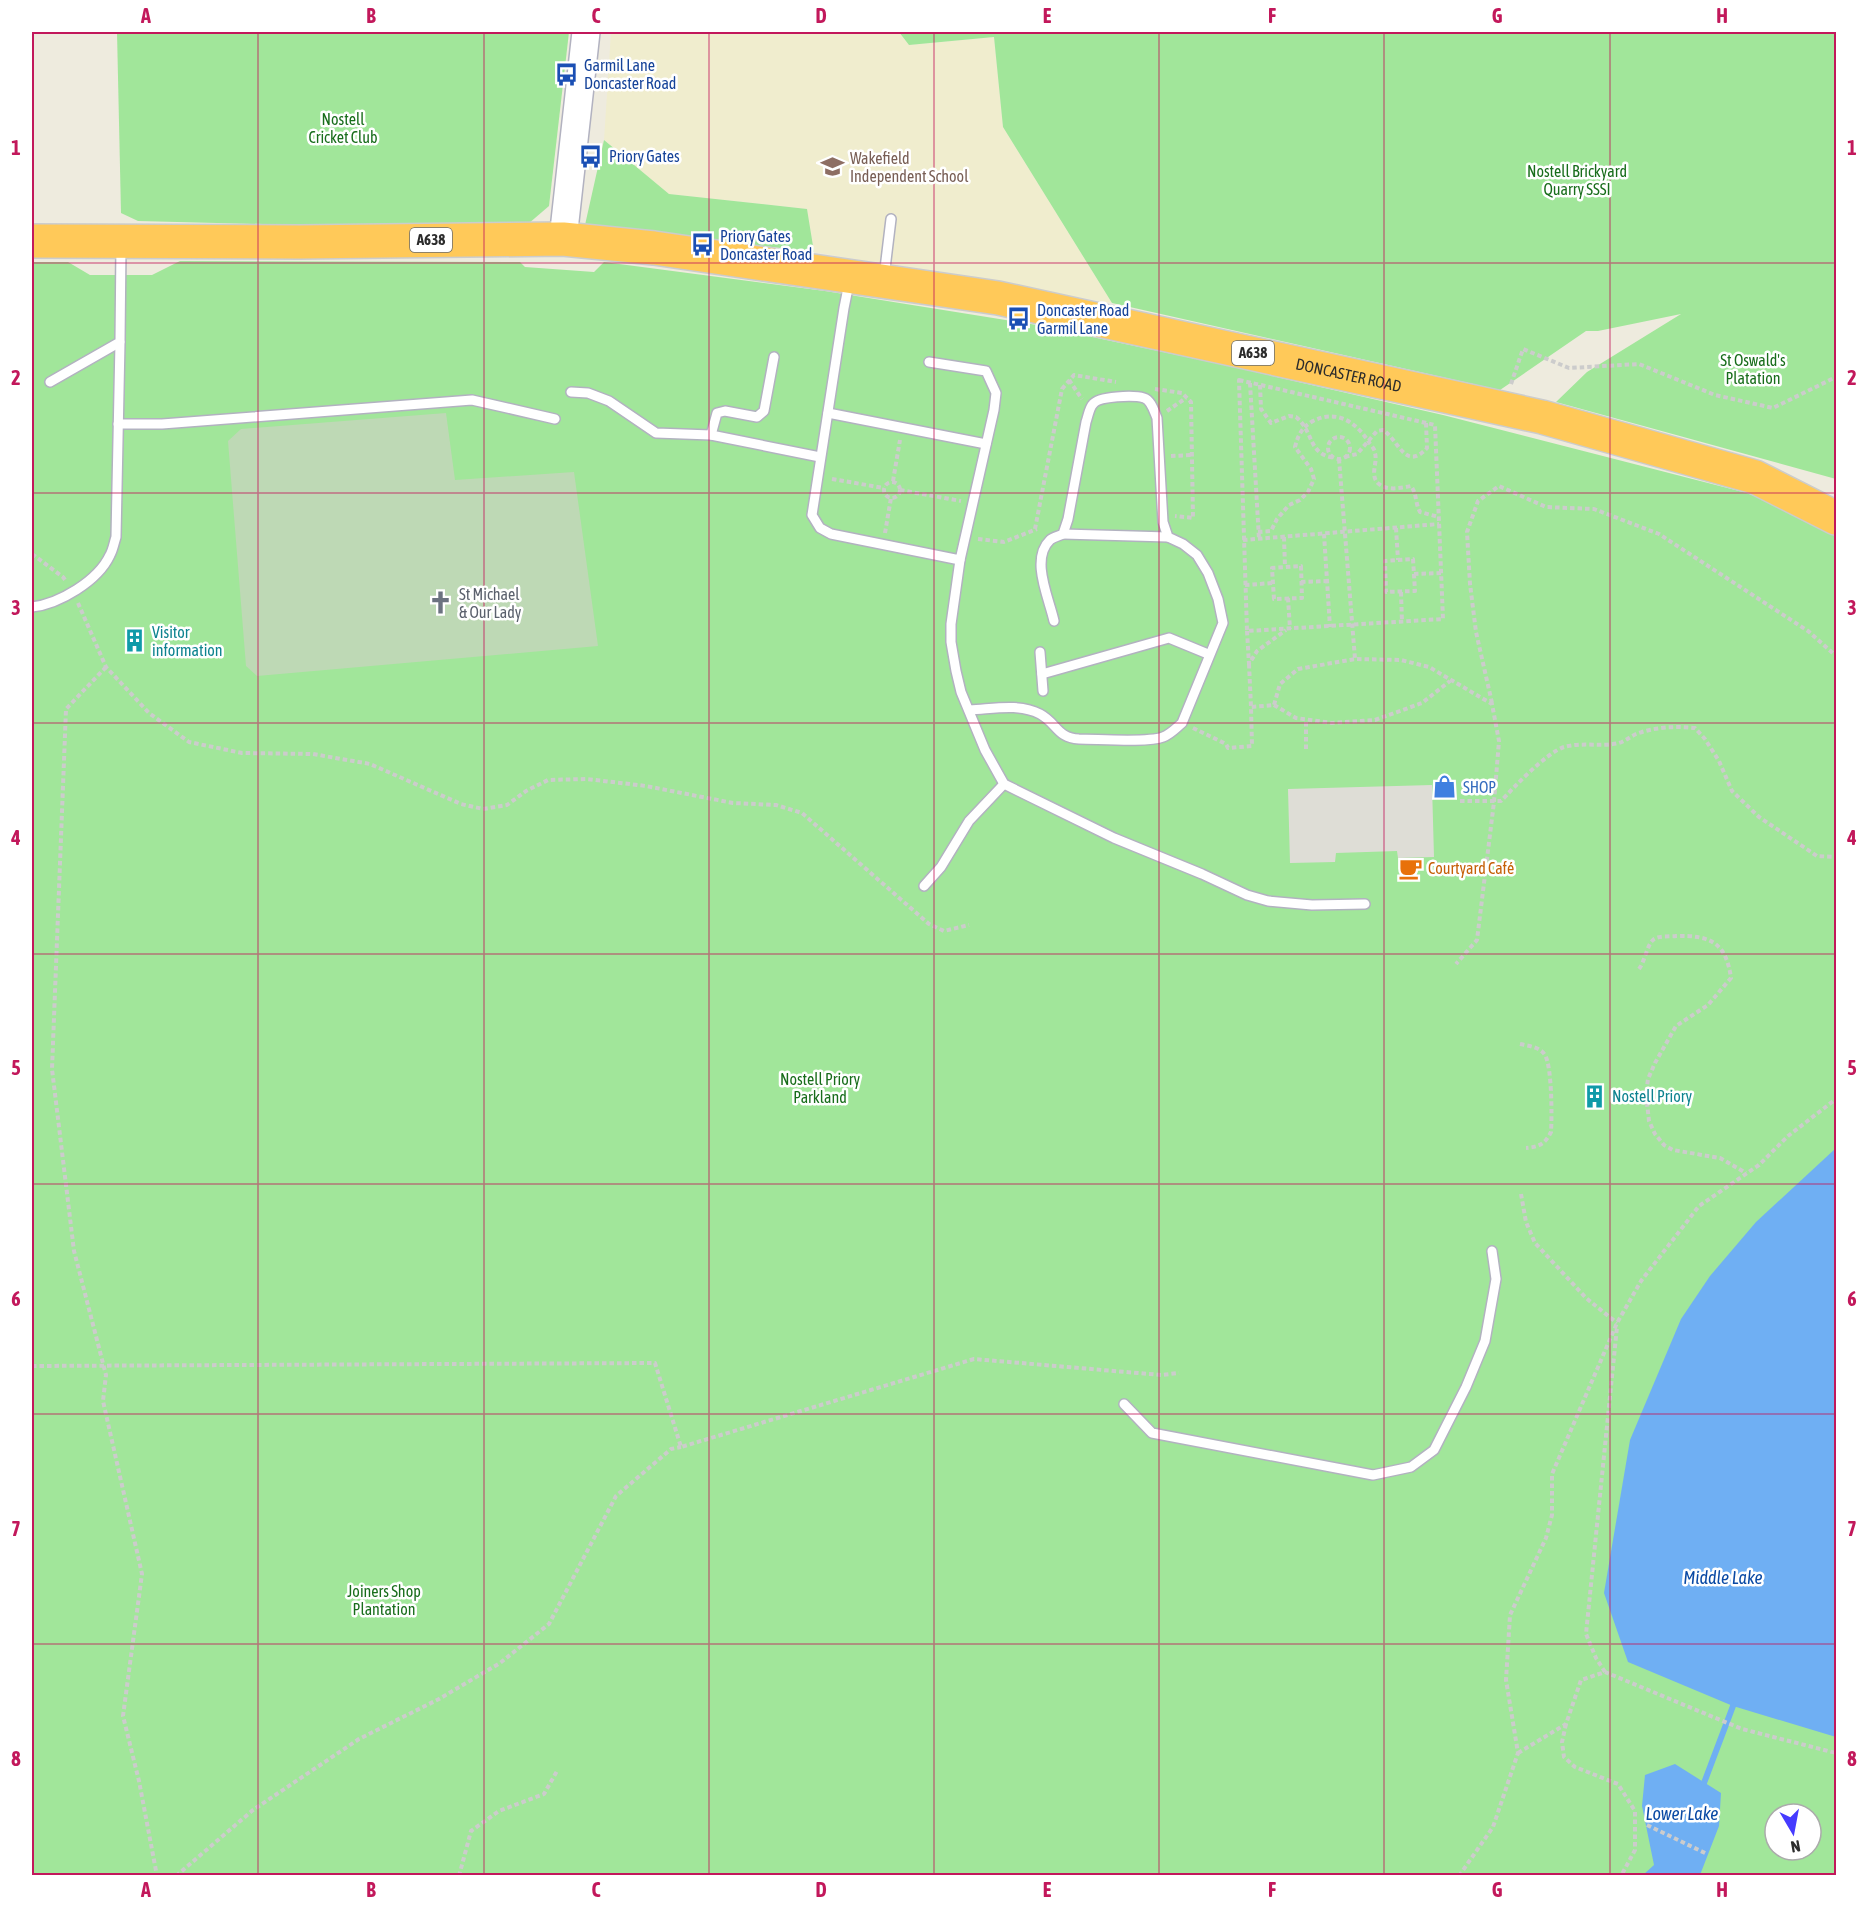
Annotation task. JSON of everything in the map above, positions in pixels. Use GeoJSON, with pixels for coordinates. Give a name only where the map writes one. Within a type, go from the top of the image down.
{"type":"FeatureCollection","features":[{"type":"Feature","properties":{"kind":"highway","name":"A638"},"geometry":{"type":"LineString","coordinates":[[32,241],[299,242],[563,239]]}},
{"type":"Feature","properties":{"kind":"highway","name":"DONCASTER ROAD"},"geometry":{"type":"LineString","coordinates":[[563,239],[654,249],[998,298],[1502,408],[1542,417],[1755,477],[1836,518]]}},
{"type":"Feature","properties":{"kind":"main road"},"geometry":{"type":"LineString","coordinates":[[563,239],[586,32]]}},
{"type":"Feature","properties":{"kind":"lane"},"geometry":{"type":"LineString","coordinates":[[884,282],[891,219]]}},
{"type":"Feature","properties":{"kind":"lane"},"geometry":{"type":"LineString","coordinates":[[32,607],[55,602],[73,593],[92,578],[110,557],[116,537],[121,240]]}},
{"type":"Feature","properties":{"kind":"lane"},"geometry":{"type":"LineString","coordinates":[[850,278],[843,308],[812,515],[820,528],[831,534],[960,560]]}},
{"type":"Feature","properties":{"kind":"lane"},"geometry":{"type":"LineString","coordinates":[[51,382],[120,342]]}},
{"type":"Feature","properties":{"kind":"lane"},"geometry":{"type":"LineString","coordinates":[[711,435],[717,413],[725,411],[757,417],[764,411],[774,357]]}},
{"type":"Feature","properties":{"kind":"lane"},"geometry":{"type":"LineString","coordinates":[[929,363],[986,371],[996,393],[960,560],[951,618],[951,642],[962,692],[986,750],[1004,784],[1114,838],[1247,895],[1268,901],[1312,905],[1365,904]]}},
{"type":"Feature","properties":{"kind":"lane"},"geometry":{"type":"LineString","coordinates":[[571,392],[588,393],[609,401],[656,433],[711,435],[820,457]]}},
{"type":"Feature","properties":{"kind":"lane"},"geometry":{"type":"LineString","coordinates":[[1064,531],[1086,422],[1093,404],[1103,397],[1144,398],[1150,402],[1157,418],[1162,522],[1168,537]]}},
{"type":"Feature","properties":{"kind":"lane"},"geometry":{"type":"LineString","coordinates":[[118,424],[162,423],[472,400],[555,419]]}},
{"type":"Feature","properties":{"kind":"lane"},"geometry":{"type":"LineString","coordinates":[[828,413],[986,444]]}},
{"type":"Feature","properties":{"kind":"lane"},"geometry":{"type":"LineString","coordinates":[[970,710],[1012,707],[1028,709],[1046,718],[1062,734],[1070,738],[1151,739],[1163,737],[1182,723],[1208,654],[1223,623],[1218,599],[1208,573],[1197,555],[1183,544],[1168,537],[1064,531],[1050,540],[1041,556],[1041,570],[1054,621]]}},
{"type":"Feature","properties":{"kind":"lane"},"geometry":{"type":"LineString","coordinates":[[1042,674],[1169,638],[1208,654]]}},
{"type":"Feature","properties":{"kind":"lane"},"geometry":{"type":"LineString","coordinates":[[1040,652],[1043,691]]}},
{"type":"Feature","properties":{"kind":"lane"},"geometry":{"type":"LineString","coordinates":[[924,886],[941,867],[969,821],[1004,784]]}},
{"type":"Feature","properties":{"kind":"lane"},"geometry":{"type":"LineString","coordinates":[[1125,1404],[1152,1433],[1373,1475],[1410,1467],[1434,1450],[1466,1387],[1485,1341],[1496,1279],[1492,1251]]}},
{"type":"Feature","properties":{"kind":"path"},"geometry":{"type":"LineString","coordinates":[[1502,408],[1523,350],[1569,368],[1640,364],[1715,395],[1773,408],[1836,377]]}},
{"type":"Feature","properties":{"kind":"path"},"geometry":{"type":"LineString","coordinates":[[1035,529],[1062,389],[1074,375],[1117,382]]}},
{"type":"Feature","properties":{"kind":"path"},"geometry":{"type":"LineString","coordinates":[[1069,380],[1090,409]]}},
{"type":"Feature","properties":{"kind":"path"},"geometry":{"type":"LineString","coordinates":[[1182,723],[1226,744],[1228,748],[1252,746],[1243,540],[1239,380],[1435,425],[1443,619],[1247,631]]}},
{"type":"Feature","properties":{"kind":"path"},"geometry":{"type":"LineString","coordinates":[[1250,382],[1259,539]]}},
{"type":"Feature","properties":{"kind":"path"},"geometry":{"type":"LineString","coordinates":[[1260,385],[1261,409],[1271,423],[1289,416],[1296,417],[1304,426],[1317,452],[1325,457],[1337,459],[1357,454],[1377,431],[1383,430],[1405,454],[1412,457],[1419,456],[1427,448],[1426,423]]}},
{"type":"Feature","properties":{"kind":"path"},"geometry":{"type":"LineString","coordinates":[[1149,388],[1182,393],[1191,402],[1193,518],[1162,515]]}},
{"type":"Feature","properties":{"kind":"path"},"geometry":{"type":"LineString","coordinates":[[1157,418],[1186,398]]}},
{"type":"Feature","properties":{"kind":"path"},"geometry":{"type":"LineString","coordinates":[[1258,532],[1271,531],[1277,519],[1289,505],[1300,500],[1308,492],[1314,479],[1311,469],[1295,447],[1304,426],[1317,419],[1334,416],[1350,421],[1360,429],[1376,453],[1374,477],[1379,485],[1388,488],[1411,486],[1415,492],[1416,505],[1420,512],[1439,517]]}},
{"type":"Feature","properties":{"kind":"path"},"geometry":{"type":"LineString","coordinates":[[893,482],[902,428]]}},
{"type":"Feature","properties":{"kind":"path"},"geometry":{"type":"LineString","coordinates":[[1345,457],[1350,445],[1346,439],[1339,437],[1332,440],[1328,446],[1329,453],[1337,459],[1355,659]]}},
{"type":"Feature","properties":{"kind":"path"},"geometry":{"type":"LineString","coordinates":[[818,477],[884,488]]}},
{"type":"Feature","properties":{"kind":"path"},"geometry":{"type":"LineString","coordinates":[[893,482],[898,484],[900,490],[898,496],[891,498],[886,495],[884,488],[888,483],[893,482]]}},
{"type":"Feature","properties":{"kind":"path"},"geometry":{"type":"LineString","coordinates":[[1456,964],[1476,940],[1494,802],[1499,741],[1476,632],[1470,584],[1467,532],[1478,501],[1499,486],[1545,507],[1594,509],[1659,534],[1808,631],[1836,656]]}},
{"type":"Feature","properties":{"kind":"path"},"geometry":{"type":"LineString","coordinates":[[900,490],[973,503]]}},
{"type":"Feature","properties":{"kind":"path"},"geometry":{"type":"LineString","coordinates":[[883,545],[891,498]]}},
{"type":"Feature","properties":{"kind":"path"},"geometry":{"type":"LineString","coordinates":[[1243,540],[1439,524]]}},
{"type":"Feature","properties":{"kind":"path"},"geometry":{"type":"LineString","coordinates":[[1396,528],[1398,560]]}},
{"type":"Feature","properties":{"kind":"path"},"geometry":{"type":"LineString","coordinates":[[965,538],[1004,542],[1035,529],[1064,531]]}},
{"type":"Feature","properties":{"kind":"path"},"geometry":{"type":"LineString","coordinates":[[1324,534],[1330,627]]}},
{"type":"Feature","properties":{"kind":"path"},"geometry":{"type":"LineString","coordinates":[[1284,537],[1285,567]]}},
{"type":"Feature","properties":{"kind":"path"},"geometry":{"type":"LineString","coordinates":[[32,554],[63,577],[73,593],[106,667],[149,713],[189,742],[242,753],[313,754],[370,764],[461,804],[483,809],[507,805],[526,791],[548,780],[587,779],[646,786],[733,803],[776,805],[802,813],[929,924],[944,931],[969,925]]}},
{"type":"Feature","properties":{"kind":"path"},"geometry":{"type":"LineString","coordinates":[[1413,559],[1414,574],[1415,591],[1386,592],[1385,561],[1413,559]]}},
{"type":"Feature","properties":{"kind":"path"},"geometry":{"type":"LineString","coordinates":[[1300,566],[1301,582],[1302,598],[1274,599],[1272,568],[1300,566]]}},
{"type":"Feature","properties":{"kind":"path"},"geometry":{"type":"LineString","coordinates":[[1414,574],[1441,573]]}},
{"type":"Feature","properties":{"kind":"path"},"geometry":{"type":"LineString","coordinates":[[1301,582],[1328,581]]}},
{"type":"Feature","properties":{"kind":"path"},"geometry":{"type":"LineString","coordinates":[[1245,585],[1273,583]]}},
{"type":"Feature","properties":{"kind":"path"},"geometry":{"type":"LineString","coordinates":[[1401,591],[1402,622]]}},
{"type":"Feature","properties":{"kind":"path"},"geometry":{"type":"LineString","coordinates":[[1288,598],[1288,629]]}},
{"type":"Feature","properties":{"kind":"path"},"geometry":{"type":"LineString","coordinates":[[1249,664],[1257,651],[1288,629]]}},
{"type":"Feature","properties":{"kind":"path"},"geometry":{"type":"LineString","coordinates":[[1274,705],[1280,684],[1298,669],[1355,659],[1401,660],[1429,667],[1492,704]]}},
{"type":"Feature","properties":{"kind":"path"},"geometry":{"type":"LineString","coordinates":[[106,667],[66,709],[52,1070],[74,1251],[106,1376],[103,1401],[142,1574],[123,1716],[139,1781],[157,1875]]}},
{"type":"Feature","properties":{"kind":"path"},"geometry":{"type":"LineString","coordinates":[[1251,706],[1274,705],[1296,718],[1332,723],[1375,720],[1422,703],[1450,681]]}},
{"type":"Feature","properties":{"kind":"path"},"geometry":{"type":"LineString","coordinates":[[1306,720],[1306,748]]}},
{"type":"Feature","properties":{"kind":"path"},"geometry":{"type":"LineString","coordinates":[[1460,801],[1501,801],[1516,784],[1563,747],[1602,746],[1621,742],[1636,734],[1667,727],[1695,728],[1705,739],[1719,762],[1732,791],[1759,818],[1817,856],[1836,857]]}},
{"type":"Feature","properties":{"kind":"path"},"geometry":{"type":"LineString","coordinates":[[1638,969],[1645,960],[1653,940],[1659,937],[1704,937],[1723,950],[1729,963],[1731,978],[1708,1005],[1676,1026],[1655,1063],[1648,1079],[1646,1094],[1649,1121],[1655,1134],[1664,1145],[1673,1150],[1720,1158],[1746,1173]]}},
{"type":"Feature","properties":{"kind":"path"},"geometry":{"type":"LineString","coordinates":[[1520,1044],[1534,1047],[1544,1053],[1549,1064],[1551,1132],[1547,1141],[1539,1147],[1526,1148]]}},
{"type":"Feature","properties":{"kind":"path"},"geometry":{"type":"LineString","coordinates":[[1460,1875],[1493,1827],[1518,1753],[1506,1680],[1510,1615],[1546,1538],[1552,1515],[1552,1474],[1617,1323],[1641,1281],[1699,1206],[1759,1165],[1788,1136],[1836,1099]]}},
{"type":"Feature","properties":{"kind":"path"},"geometry":{"type":"LineString","coordinates":[[1521,1194],[1526,1222],[1535,1243],[1587,1298],[1617,1323]]}},
{"type":"Feature","properties":{"kind":"path"},"geometry":{"type":"LineString","coordinates":[[1617,1323],[1586,1634],[1596,1658],[1605,1672],[1714,1719],[1836,1753]]}},
{"type":"Feature","properties":{"kind":"path"},"geometry":{"type":"LineString","coordinates":[[176,1875],[253,1810],[359,1739],[439,1700],[500,1663],[549,1624],[616,1496],[671,1449],[974,1359],[1161,1375],[1179,1373]]}},
{"type":"Feature","properties":{"kind":"path"},"geometry":{"type":"LineString","coordinates":[[32,1366],[655,1362],[681,1447]]}},
{"type":"Feature","properties":{"kind":"path"},"geometry":{"type":"LineString","coordinates":[[1605,1672],[1581,1680],[1562,1742],[1564,1756],[1575,1767],[1618,1784],[1635,1811],[1635,1850],[1621,1875]]}},
{"type":"Feature","properties":{"kind":"path"},"geometry":{"type":"LineString","coordinates":[[1518,1753],[1566,1724]]}},
{"type":"Feature","properties":{"kind":"path"},"geometry":{"type":"LineString","coordinates":[[460,1874],[471,1831],[499,1811],[544,1794],[557,1771]]}},
{"type":"Feature","properties":{"kind":"path"},"geometry":{"type":"LineString","coordinates":[[1647,1825],[1707,1854]]}},
{"type":"Feature","properties":{"kind":"shaded area","name":"Wakefield Independent School"},"geometry":{"type":"Polygon","coordinates":[[[611,32],[899,32],[909,45],[994,37],[1003,127],[1112,303],[814,252],[807,209],[669,194],[604,140],[611,32]]]}},
{"type":"Feature","properties":{"kind":"shaded area"},"geometry":{"type":"Polygon","coordinates":[[[1432,785],[1434,857],[1398,858],[1397,851],[1336,853],[1335,862],[1290,863],[1288,789],[1432,785]]]}},
{"type":"Feature","properties":{"kind":"green space","name":"Nostell Cricket Club"},"geometry":{"type":"Polygon","coordinates":[[[117,32],[569,32],[549,206],[528,224],[302,225],[138,221],[121,213],[117,32]]]}},
{"type":"Feature","properties":{"kind":"green space","name":"Nostell Brickyard Quarry SSSI"},"geometry":{"type":"Polygon","coordinates":[[[899,32],[1836,32],[1836,479],[1556,402],[1587,372],[1681,314],[1598,331],[1586,331],[1500,390],[1112,303],[1003,127],[994,37],[909,45],[899,32]]]}},
{"type":"Feature","properties":{"kind":"green space"},"geometry":{"type":"Polygon","coordinates":[[[604,140],[669,194],[807,209],[814,252],[585,225],[604,140]]]}},
{"type":"Feature","properties":{"kind":"green space","name":"Nostell Priory Parkland"},"geometry":{"type":"Polygon","coordinates":[[[180,261],[520,262],[525,267],[594,272],[604,262],[825,291],[1031,324],[1443,415],[1747,493],[1836,531],[1836,1875],[32,1875],[32,262],[68,262],[90,275],[152,275],[180,261]]]}},
{"type":"Feature","properties":{"kind":"green space"},"geometry":{"type":"Polygon","coordinates":[[[446,413],[455,480],[574,472],[598,646],[257,676],[246,666],[228,441],[241,429],[446,413]]]}},
{"type":"Feature","properties":{"kind":"water","name":"Middle Lake"},"geometry":{"type":"Polygon","coordinates":[[[1836,1148],[1836,1737],[1733,1706],[1628,1662],[1604,1593],[1630,1440],[1681,1319],[1710,1276],[1756,1222],[1836,1148]]]}},
{"type":"Feature","properties":{"kind":"water","name":"Lower Lake"},"geometry":{"type":"Polygon","coordinates":[[[1675,1764],[1721,1793],[1719,1826],[1700,1875],[1643,1875],[1654,1865],[1642,1806],[1645,1775],[1675,1764]]]}},
{"type":"Feature","properties":{"kind":"waterway"},"geometry":{"type":"LineString","coordinates":[[1704,1783],[1733,1706]]}},
{"type":"Feature","properties":{"kind":"place","name":"Garmil Lane Doncaster Road"},"geometry":{"type":"Point","coordinates":[566,74]}},
{"type":"Feature","properties":{"kind":"place","name":"Priory Gates"},"geometry":{"type":"Point","coordinates":[591,156]}},
{"type":"Feature","properties":{"kind":"place","name":"Wakefield Independent School"},"geometry":{"type":"Point","coordinates":[832,167]}},
{"type":"Feature","properties":{"kind":"place","name":"Priory Gates Doncaster Road"},"geometry":{"type":"Point","coordinates":[702,245]}},
{"type":"Feature","properties":{"kind":"place","name":"Doncaster Road Garmil Lane"},"geometry":{"type":"Point","coordinates":[1019,319]}},
{"type":"Feature","properties":{"kind":"place","name":"St Michael & Our Lady"},"geometry":{"type":"Point","coordinates":[441,603]}},
{"type":"Feature","properties":{"kind":"place","name":"Visitor information"},"geometry":{"type":"Point","coordinates":[134,641]}},
{"type":"Feature","properties":{"kind":"place","name":"SHOP"},"geometry":{"type":"Point","coordinates":[1445,787]}},
{"type":"Feature","properties":{"kind":"place","name":"Courtyard Café"},"geometry":{"type":"Point","coordinates":[1410,868]}},
{"type":"Feature","properties":{"kind":"place","name":"Nostell Priory"},"geometry":{"type":"Point","coordinates":[1594,1096]}},
{"type":"Feature","properties":{"kind":"park label","name":"St Oswald's Platation"},"geometry":{"type":"Point","coordinates":[1753,369]}},
{"type":"Feature","properties":{"kind":"park label","name":"Joiners Shop Plantation"},"geometry":{"type":"Point","coordinates":[384,1600]}}]}
